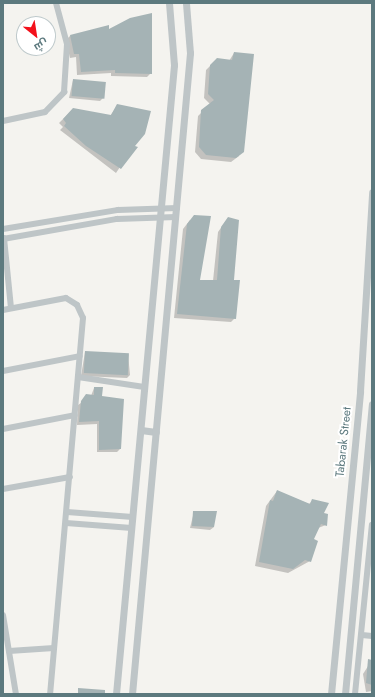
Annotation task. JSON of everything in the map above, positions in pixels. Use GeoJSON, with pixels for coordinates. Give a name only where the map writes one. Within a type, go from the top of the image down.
{"type":"FeatureCollection","features":[{"type":"Feature","properties":{"kind":"street"},"geometry":{"type":"LineString","coordinates":[[3,121],[45,112],[64,92],[67,44],[56,3]]}},
{"type":"Feature","properties":{"kind":"street"},"geometry":{"type":"LineString","coordinates":[[116,694],[174,65],[169,3]]}},
{"type":"Feature","properties":{"kind":"street"},"geometry":{"type":"LineString","coordinates":[[132,694],[190,53],[186,3]]}},
{"type":"Feature","properties":{"kind":"street","name":"Tabarak Street"},"geometry":{"type":"LineString","coordinates":[[331,694],[360,391],[372,192]]}},
{"type":"Feature","properties":{"kind":"street"},"geometry":{"type":"LineString","coordinates":[[3,229],[118,210],[177,208]]}},
{"type":"Feature","properties":{"kind":"street"},"geometry":{"type":"LineString","coordinates":[[11,308],[3,238],[117,219],[176,217]]}},
{"type":"Feature","properties":{"kind":"street"},"geometry":{"type":"LineString","coordinates":[[3,310],[66,298],[72,301],[83,318],[50,694]]}},
{"type":"Feature","properties":{"kind":"street"},"geometry":{"type":"LineString","coordinates":[[3,371],[80,356]]}},
{"type":"Feature","properties":{"kind":"street"},"geometry":{"type":"LineString","coordinates":[[78,377],[144,387]]}},
{"type":"Feature","properties":{"kind":"street","name":"Tabarak Street"},"geometry":{"type":"LineString","coordinates":[[345,694],[372,404]]}},
{"type":"Feature","properties":{"kind":"street"},"geometry":{"type":"LineString","coordinates":[[3,429],[75,415]]}},
{"type":"Feature","properties":{"kind":"street"},"geometry":{"type":"LineString","coordinates":[[141,430],[156,432]]}},
{"type":"Feature","properties":{"kind":"street"},"geometry":{"type":"LineString","coordinates":[[3,489],[70,477]]}},
{"type":"Feature","properties":{"kind":"street"},"geometry":{"type":"LineString","coordinates":[[67,512],[133,517]]}},
{"type":"Feature","properties":{"kind":"street"},"geometry":{"type":"LineString","coordinates":[[66,523],[132,528]]}},
{"type":"Feature","properties":{"kind":"street"},"geometry":{"type":"LineString","coordinates":[[355,694],[372,525]]}},
{"type":"Feature","properties":{"kind":"street"},"geometry":{"type":"LineString","coordinates":[[3,615],[16,694]]}},
{"type":"Feature","properties":{"kind":"street"},"geometry":{"type":"LineString","coordinates":[[362,635],[372,636]]}},
{"type":"Feature","properties":{"kind":"street"},"geometry":{"type":"LineString","coordinates":[[9,651],[54,648]]}},
{"type":"Feature","properties":{"kind":"building"},"geometry":{"type":"Polygon","coordinates":[[[152,13],[152,74],[115,73],[115,70],[81,72],[79,54],[74,54],[70,35],[109,25],[109,29],[130,18],[152,13]]]}},
{"type":"Feature","properties":{"kind":"building"},"geometry":{"type":"Polygon","coordinates":[[[234,52],[254,54],[244,152],[236,158],[206,155],[199,147],[201,110],[214,100],[208,94],[210,65],[217,58],[232,60],[234,52]]]}},
{"type":"Feature","properties":{"kind":"building"},"geometry":{"type":"Polygon","coordinates":[[[73,79],[106,82],[104,99],[72,96],[73,79]]]}},
{"type":"Feature","properties":{"kind":"building"},"geometry":{"type":"Polygon","coordinates":[[[117,104],[151,111],[145,134],[135,146],[138,147],[121,169],[86,146],[64,126],[66,123],[63,119],[73,108],[111,115],[117,104]]]}},
{"type":"Feature","properties":{"kind":"building"},"geometry":{"type":"Polygon","coordinates":[[[194,215],[211,216],[200,280],[217,280],[221,227],[228,217],[239,220],[234,280],[240,280],[236,319],[177,314],[187,224],[194,215]]]}},
{"type":"Feature","properties":{"kind":"building"},"geometry":{"type":"Polygon","coordinates":[[[85,351],[129,353],[128,375],[84,373],[85,351]]]}},
{"type":"Feature","properties":{"kind":"building"},"geometry":{"type":"Polygon","coordinates":[[[94,387],[103,387],[102,396],[124,399],[121,449],[99,450],[99,421],[79,422],[81,401],[86,394],[94,395],[94,387]]]}},
{"type":"Feature","properties":{"kind":"building"},"geometry":{"type":"Polygon","coordinates":[[[277,490],[310,504],[312,499],[329,503],[324,513],[328,514],[327,526],[321,524],[314,539],[318,541],[311,562],[305,560],[293,569],[259,562],[270,500],[273,501],[277,490]]]}},
{"type":"Feature","properties":{"kind":"building"},"geometry":{"type":"Polygon","coordinates":[[[193,511],[217,511],[214,527],[192,526],[193,511]]]}},
{"type":"Feature","properties":{"kind":"building"},"geometry":{"type":"Polygon","coordinates":[[[368,659],[372,660],[372,685],[366,683],[368,659]]]}},
{"type":"Feature","properties":{"kind":"building"},"geometry":{"type":"Polygon","coordinates":[[[78,688],[105,690],[105,694],[78,694],[78,688]]]}}]}
